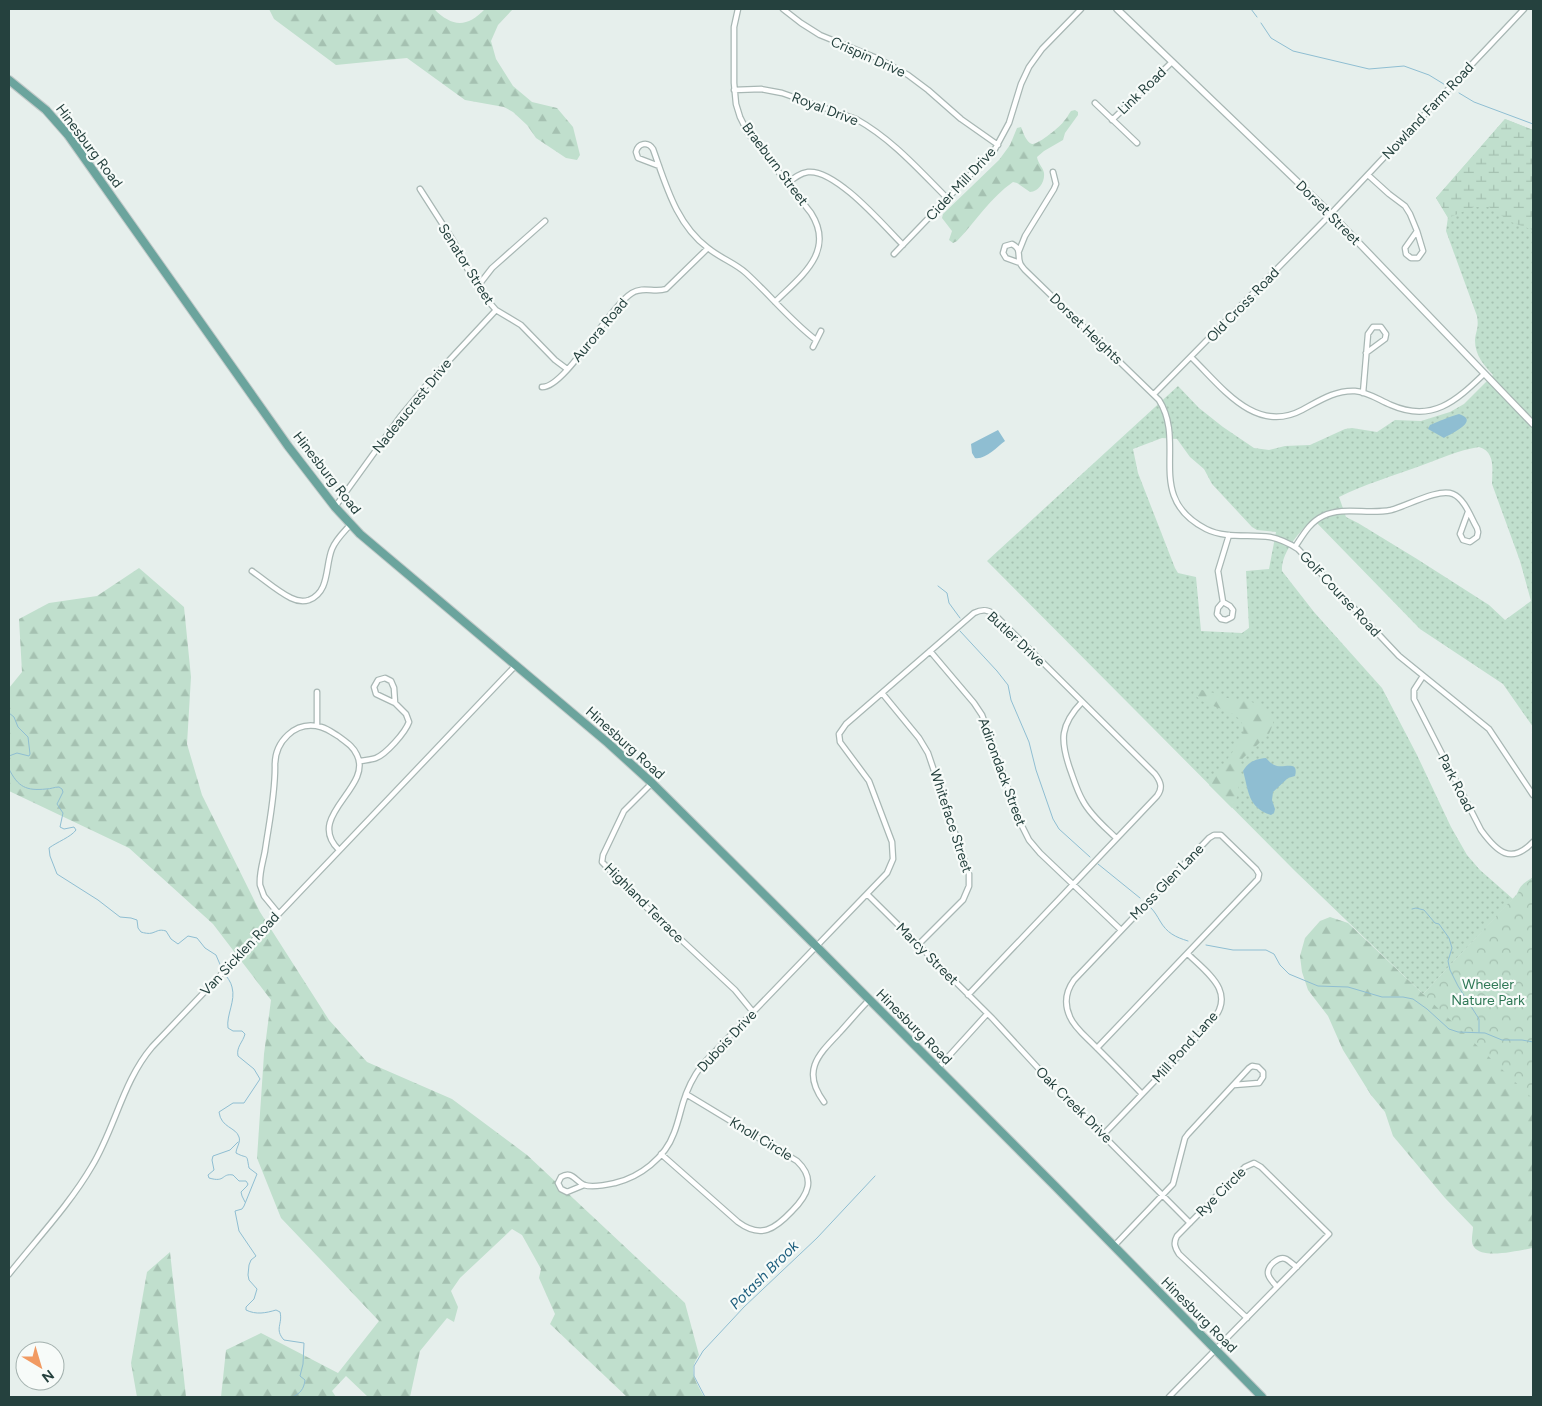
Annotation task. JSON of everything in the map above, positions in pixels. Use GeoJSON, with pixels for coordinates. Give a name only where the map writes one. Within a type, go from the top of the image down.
{"type":"FeatureCollection","features":[{"type":"Feature","properties":{"kind":"main road","name":"Hinesburg Road"},"geometry":{"type":"LineString","coordinates":[[9,80],[46,110],[68,135],[288,446],[351,524],[374,546],[608,743],[652,783],[938,1068],[1262,1397]]}},
{"type":"Feature","properties":{"kind":"street","name":"Braeburn Street"},"geometry":{"type":"LineString","coordinates":[[738,9],[734,27],[734,90],[738,112],[745,128],[808,209],[816,221],[819,232],[819,246],[810,266],[775,302]]}},
{"type":"Feature","properties":{"kind":"street","name":"Crispin Drive"},"geometry":{"type":"LineString","coordinates":[[783,9],[820,35],[879,59],[908,75],[961,119],[998,145]]}},
{"type":"Feature","properties":{"kind":"street","name":"Cider Mill Drive"},"geometry":{"type":"LineString","coordinates":[[894,254],[985,161],[998,145],[1009,123],[1028,67],[1042,49],[1081,9]]}},
{"type":"Feature","properties":{"kind":"street","name":"Dorset Street"},"geometry":{"type":"LineString","coordinates":[[1117,9],[1331,214],[1533,424]]}},
{"type":"Feature","properties":{"kind":"street","name":"Nowland Farm Road"},"geometry":{"type":"LineString","coordinates":[[1331,214],[1524,9]]}},
{"type":"Feature","properties":{"kind":"street","name":"Link Road"},"geometry":{"type":"LineString","coordinates":[[1112,120],[1172,62]]}},
{"type":"Feature","properties":{"kind":"street","name":"Royal Drive"},"geometry":{"type":"LineString","coordinates":[[734,90],[761,89],[782,93],[856,119],[889,141],[948,199]]}},
{"type":"Feature","properties":{"kind":"street"},"geometry":{"type":"LineString","coordinates":[[1095,102],[1137,143]]}},
{"type":"Feature","properties":{"kind":"street"},"geometry":{"type":"LineString","coordinates":[[659,166],[638,158],[636,152],[638,147],[644,144],[651,146],[659,166],[675,207],[689,230],[708,248],[741,269],[799,326],[816,340]]}},
{"type":"Feature","properties":{"kind":"street"},"geometry":{"type":"LineString","coordinates":[[788,183],[806,172],[813,172],[828,177],[845,188],[903,245]]}},
{"type":"Feature","properties":{"kind":"street"},"geometry":{"type":"LineString","coordinates":[[1020,263],[1019,251],[1025,236],[1056,184],[1053,172]]}},
{"type":"Feature","properties":{"kind":"street"},"geometry":{"type":"LineString","coordinates":[[1368,175],[1405,206],[1410,214],[1417,231],[1423,251],[1420,256],[1408,257],[1406,245],[1417,231]]}},
{"type":"Feature","properties":{"kind":"street","name":"Senator Street"},"geometry":{"type":"LineString","coordinates":[[420,189],[454,242],[469,272],[496,310],[520,325],[555,360],[567,369]]}},
{"type":"Feature","properties":{"kind":"street","name":"Old Cross Road"},"geometry":{"type":"LineString","coordinates":[[1154,394],[1331,214]]}},
{"type":"Feature","properties":{"kind":"street"},"geometry":{"type":"LineString","coordinates":[[478,286],[492,268],[545,221]]}},
{"type":"Feature","properties":{"kind":"street","name":"Dorset Heights"},"geometry":{"type":"LineString","coordinates":[[1019,251],[1015,245],[1010,244],[1005,246],[1003,253],[1008,259],[1020,263],[1029,275],[1154,394]]}},
{"type":"Feature","properties":{"kind":"street","name":"Aurora Road"},"geometry":{"type":"LineString","coordinates":[[542,387],[552,385],[630,294],[642,289],[666,289],[708,248]]}},
{"type":"Feature","properties":{"kind":"street","name":"Nadeaucrest Drive"},"geometry":{"type":"LineString","coordinates":[[335,506],[400,417],[429,382],[496,310]]}},
{"type":"Feature","properties":{"kind":"street"},"geometry":{"type":"LineString","coordinates":[[1363,393],[1366,353],[1369,331],[1375,326],[1381,327],[1386,334],[1385,339],[1366,353]]}},
{"type":"Feature","properties":{"kind":"street"},"geometry":{"type":"LineString","coordinates":[[813,347],[821,332]]}},
{"type":"Feature","properties":{"kind":"street"},"geometry":{"type":"LineString","coordinates":[[1192,357],[1243,407],[1262,415],[1291,415],[1321,399],[1346,391],[1363,393],[1404,410],[1418,412],[1431,410],[1445,406],[1458,398],[1484,374]]}},
{"type":"Feature","properties":{"kind":"street","name":"Golf Course Road"},"geometry":{"type":"LineString","coordinates":[[1154,394],[1163,407],[1168,419],[1170,438],[1169,475],[1177,501],[1185,512],[1195,522],[1212,531],[1229,535],[1270,537],[1295,547],[1307,557],[1395,652],[1489,729],[1533,795]]}},
{"type":"Feature","properties":{"kind":"street"},"geometry":{"type":"LineString","coordinates":[[1295,547],[1313,522],[1320,517],[1336,512],[1388,510],[1447,493],[1458,497],[1468,512],[1478,532],[1476,539],[1470,542],[1463,540],[1460,532],[1468,512]]}},
{"type":"Feature","properties":{"kind":"street"},"geometry":{"type":"LineString","coordinates":[[252,571],[289,598],[297,601],[312,599],[322,589],[332,549],[351,524]]}},
{"type":"Feature","properties":{"kind":"street"},"geometry":{"type":"LineString","coordinates":[[1223,602],[1218,571],[1229,535]]}},
{"type":"Feature","properties":{"kind":"street","name":"Butler Drive"},"geometry":{"type":"LineString","coordinates":[[816,946],[884,878],[893,859],[893,847],[869,781],[842,746],[839,737],[843,727],[974,613],[987,610],[1155,774],[1161,788],[1159,793],[968,995]]}},
{"type":"Feature","properties":{"kind":"street","name":"Adirondack Street"},"geometry":{"type":"LineString","coordinates":[[930,651],[972,700],[982,715],[1021,824],[1029,840],[1040,853],[1121,930]]}},
{"type":"Feature","properties":{"kind":"street","name":"Van Sicklen Road"},"geometry":{"type":"LineString","coordinates":[[9,1274],[93,1165],[134,1073],[145,1055],[278,913],[516,665]]}},
{"type":"Feature","properties":{"kind":"street","name":"Park Road"},"geometry":{"type":"LineString","coordinates":[[1423,676],[1414,690],[1414,699],[1481,830],[1492,844],[1508,854],[1520,853],[1533,842]]}},
{"type":"Feature","properties":{"kind":"street"},"geometry":{"type":"LineString","coordinates":[[360,761],[380,756],[406,729],[409,722],[404,711],[395,703],[376,694],[374,687],[378,680],[385,678],[391,681],[394,686],[395,703]]}},
{"type":"Feature","properties":{"kind":"street"},"geometry":{"type":"LineString","coordinates":[[317,692],[317,726]]}},
{"type":"Feature","properties":{"kind":"street","name":"Whiteface Street"},"geometry":{"type":"LineString","coordinates":[[882,693],[919,738],[928,753],[969,874],[969,886],[965,897],[918,945]]}},
{"type":"Feature","properties":{"kind":"street"},"geometry":{"type":"LineString","coordinates":[[1082,702],[1070,715],[1065,725],[1063,735],[1064,752],[1082,800],[1095,817],[1116,838]]}},
{"type":"Feature","properties":{"kind":"street"},"geometry":{"type":"LineString","coordinates":[[278,913],[260,889],[275,793],[276,754],[283,739],[291,732],[304,726],[317,726],[330,731],[348,743],[360,761],[356,777],[333,814],[329,824],[330,838],[339,850]]}},
{"type":"Feature","properties":{"kind":"street","name":"Highland Terrace"},"geometry":{"type":"LineString","coordinates":[[652,783],[622,813],[602,855],[602,862],[645,906],[735,990],[753,1012]]}},
{"type":"Feature","properties":{"kind":"street","name":"Moss Glen Lane"},"geometry":{"type":"LineString","coordinates":[[1097,1048],[1258,879],[1259,874],[1256,869],[1221,835],[1214,835],[1209,838],[1074,980],[1067,992],[1066,1002],[1069,1016],[1075,1025],[1097,1048],[1142,1094]]}},
{"type":"Feature","properties":{"kind":"street","name":"Marcy Street"},"geometry":{"type":"LineString","coordinates":[[867,894],[987,1014]]}},
{"type":"Feature","properties":{"kind":"street","name":"Dubois Drive"},"geometry":{"type":"LineString","coordinates":[[584,1185],[567,1174],[561,1177],[558,1183],[560,1188],[565,1192],[569,1192],[584,1185],[603,1185],[628,1179],[645,1169],[661,1154],[675,1132],[686,1094],[696,1074],[705,1062],[816,946]]}},
{"type":"Feature","properties":{"kind":"street","name":"Mill Pond Lane"},"geometry":{"type":"LineString","coordinates":[[1103,1135],[1218,1014],[1221,1006],[1221,994],[1218,985],[1188,954]]}},
{"type":"Feature","properties":{"kind":"street"},"geometry":{"type":"LineString","coordinates":[[824,1102],[813,1082],[814,1063],[830,1042],[869,1000]]}},
{"type":"Feature","properties":{"kind":"street"},"geometry":{"type":"LineString","coordinates":[[938,1068],[987,1014]]}},
{"type":"Feature","properties":{"kind":"street","name":"Oak Creek Drive"},"geometry":{"type":"LineString","coordinates":[[987,1014],[1029,1060],[1190,1223]]}},
{"type":"Feature","properties":{"kind":"street"},"geometry":{"type":"LineString","coordinates":[[1114,1246],[1173,1184],[1186,1136],[1234,1084],[1251,1067],[1258,1067],[1263,1072],[1263,1077],[1259,1083],[1234,1084]]}},
{"type":"Feature","properties":{"kind":"street","name":"Knoll Circle"},"geometry":{"type":"LineString","coordinates":[[661,1154],[738,1222],[751,1230],[767,1230],[778,1225],[801,1203],[805,1196],[808,1184],[806,1174],[804,1168],[797,1161],[686,1094]]}},
{"type":"Feature","properties":{"kind":"street","name":"Rye Circle"},"geometry":{"type":"LineString","coordinates":[[1169,1397],[1216,1350],[1329,1234],[1261,1166],[1256,1164],[1246,1166],[1176,1238],[1175,1245],[1176,1250],[1247,1318]]}},
{"type":"Feature","properties":{"kind":"street"},"geometry":{"type":"LineString","coordinates":[[1277,1287],[1268,1274],[1270,1267],[1278,1259],[1283,1258],[1296,1267]]}},
{"type":"Feature","properties":{"kind":"green space"},"geometry":{"type":"Polygon","coordinates":[[[269,9],[434,9],[447,19],[460,23],[472,20],[485,9],[513,9],[498,25],[491,41],[496,59],[513,86],[532,102],[557,108],[573,127],[580,155],[577,160],[566,158],[536,138],[527,125],[513,112],[504,107],[465,100],[407,58],[336,65],[274,19],[269,9]]]}},
{"type":"Feature","properties":{"kind":"green space"},"geometry":{"type":"Polygon","coordinates":[[[1075,110],[1078,112],[1078,115],[1065,133],[1063,140],[1037,157],[1044,173],[1044,180],[1039,188],[1030,192],[1013,182],[990,202],[957,241],[953,243],[949,240],[952,231],[942,218],[943,214],[999,160],[1010,145],[1017,128],[1021,127],[1028,141],[1035,144],[1054,131],[1071,111],[1075,110]]]}},
{"type":"Feature","properties":{"kind":"green space"},"geometry":{"type":"Polygon","coordinates":[[[1505,119],[1533,130],[1533,727],[1503,684],[1420,629],[1313,519],[1288,549],[1282,571],[1314,612],[1382,688],[1417,755],[1451,827],[1467,855],[1480,870],[1513,899],[1423,994],[1295,871],[987,561],[1178,386],[1199,408],[1223,427],[1254,448],[1269,450],[1285,446],[1310,445],[1345,429],[1352,428],[1377,432],[1395,420],[1421,421],[1450,412],[1464,404],[1493,375],[1481,360],[1475,346],[1478,326],[1477,316],[1446,231],[1448,217],[1436,198],[1505,119]],[[1162,438],[1133,449],[1138,473],[1175,568],[1178,573],[1196,577],[1201,631],[1242,633],[1249,628],[1246,571],[1269,569],[1276,532],[1257,530],[1252,527],[1212,484],[1204,469],[1190,457],[1177,439],[1162,438]],[[1479,447],[1449,455],[1339,497],[1346,517],[1489,605],[1505,620],[1531,601],[1520,561],[1492,484],[1491,457],[1484,449],[1479,447]]]}},
{"type":"Feature","properties":{"kind":"green space"},"geometry":{"type":"Polygon","coordinates":[[[1505,119],[1533,130],[1533,230],[1511,222],[1489,207],[1474,207],[1448,218],[1436,198],[1505,119]]]}},
{"type":"Feature","properties":{"kind":"green space"},"geometry":{"type":"Polygon","coordinates":[[[139,568],[184,607],[191,677],[187,744],[202,795],[260,912],[329,1020],[367,1062],[452,1099],[527,1155],[685,1303],[699,1355],[695,1361],[693,1372],[704,1397],[627,1397],[550,1324],[555,1314],[539,1278],[541,1269],[522,1235],[512,1229],[460,1278],[451,1291],[458,1307],[454,1322],[447,1318],[420,1351],[410,1397],[368,1397],[346,1376],[332,1391],[336,1397],[221,1397],[226,1350],[261,1333],[338,1373],[379,1321],[281,1218],[257,1158],[264,1054],[271,1000],[213,924],[129,848],[9,791],[9,688],[22,672],[19,619],[49,603],[97,596],[139,568]]]}},
{"type":"Feature","properties":{"kind":"green space"},"geometry":{"type":"Polygon","coordinates":[[[1198,689],[1262,706],[1273,718],[1269,734],[1243,758],[1240,764],[1238,794],[1232,808],[1209,785],[1241,740],[1243,724],[1227,711],[1199,699],[1193,693],[1198,689]]]}},
{"type":"Feature","properties":{"kind":"green space"},"geometry":{"type":"Polygon","coordinates":[[[1533,877],[1533,1248],[1493,1254],[1479,1251],[1474,1247],[1472,1240],[1473,1227],[1445,1198],[1393,1136],[1385,1112],[1371,1095],[1343,1050],[1328,1016],[1308,990],[1302,972],[1300,956],[1305,938],[1320,921],[1330,917],[1348,923],[1423,994],[1427,993],[1516,900],[1519,889],[1533,877]]]}},
{"type":"Feature","properties":{"kind":"green space","name":"Wheeler Nature Park"},"geometry":{"type":"Polygon","coordinates":[[[1533,877],[1533,1099],[1423,994],[1533,877]]]}},
{"type":"Feature","properties":{"kind":"green space"},"geometry":{"type":"Polygon","coordinates":[[[170,1252],[186,1397],[137,1397],[131,1363],[147,1272],[170,1252]]]}},
{"type":"Feature","properties":{"kind":"water"},"geometry":{"type":"Polygon","coordinates":[[[1459,414],[1465,417],[1467,420],[1466,424],[1444,438],[1428,429],[1430,425],[1459,414]]]}},
{"type":"Feature","properties":{"kind":"water"},"geometry":{"type":"Polygon","coordinates":[[[998,430],[1005,441],[987,455],[975,458],[972,453],[971,444],[998,430]]]}},
{"type":"Feature","properties":{"kind":"water"},"geometry":{"type":"Polygon","coordinates":[[[1266,758],[1275,765],[1293,766],[1296,771],[1295,776],[1288,778],[1273,792],[1272,800],[1275,809],[1271,815],[1257,808],[1253,803],[1243,771],[1252,762],[1266,758]]]}},
{"type":"Feature","properties":{"kind":"waterway"},"geometry":{"type":"LineString","coordinates":[[1251,9],[1257,17]]}},
{"type":"Feature","properties":{"kind":"waterway"},"geometry":{"type":"LineString","coordinates":[[1261,23],[1271,38],[1293,51],[1369,69],[1404,66],[1429,75],[1447,86]]}},
{"type":"Feature","properties":{"kind":"waterway"},"geometry":{"type":"LineString","coordinates":[[1459,93],[1474,102],[1533,124]]}},
{"type":"Feature","properties":{"kind":"waterway"},"geometry":{"type":"LineString","coordinates":[[938,586],[947,593],[949,603],[960,618]]}},
{"type":"Feature","properties":{"kind":"waterway"},"geometry":{"type":"LineString","coordinates":[[960,631],[1008,685],[1011,700],[1029,742],[1036,770],[1053,819],[1059,829],[1090,857]]}},
{"type":"Feature","properties":{"kind":"waterway"},"geometry":{"type":"LineString","coordinates":[[9,713],[14,717],[18,727],[28,737],[30,754],[29,756],[17,753],[9,756]]}},
{"type":"Feature","properties":{"kind":"waterway"},"geometry":{"type":"LineString","coordinates":[[9,769],[19,784],[28,788],[48,789],[59,787],[62,789],[63,792],[57,804],[63,813],[60,827],[64,829],[74,827],[76,830],[49,848],[57,874],[98,900],[120,917],[137,920],[138,928],[141,932],[166,931],[171,939],[178,944],[188,936],[197,938],[205,948],[216,955],[222,969]]}},
{"type":"Feature","properties":{"kind":"waterway"},"geometry":{"type":"LineString","coordinates":[[1098,864],[1140,898]]}},
{"type":"Feature","properties":{"kind":"waterway"},"geometry":{"type":"LineString","coordinates":[[1151,908],[1169,932],[1188,941]]}},
{"type":"Feature","properties":{"kind":"waterway"},"geometry":{"type":"LineString","coordinates":[[1412,909],[1424,910],[1435,923],[1439,924],[1449,938],[1452,948],[1448,961],[1450,970],[1479,1019],[1479,1032]]}},
{"type":"Feature","properties":{"kind":"waterway"},"geometry":{"type":"LineString","coordinates":[[1206,945],[1233,950],[1266,950],[1274,954],[1280,965],[1289,974],[1318,986],[1348,987],[1382,997],[1413,999],[1449,1029],[1458,1032],[1485,1033],[1502,1040],[1533,1042]]}},
{"type":"Feature","properties":{"kind":"waterway"},"geometry":{"type":"LineString","coordinates":[[224,973],[231,983],[233,992],[228,1028],[233,1031],[242,1031],[245,1034],[239,1047],[238,1056],[254,1069],[260,1079],[244,1103],[233,1103],[219,1112],[225,1124],[235,1131],[239,1137],[236,1153],[246,1157],[249,1168],[257,1174],[244,1206],[242,1209],[235,1211],[239,1231],[256,1256],[251,1260],[248,1275],[249,1280],[257,1289],[254,1299],[246,1307],[246,1310],[257,1313],[276,1310],[280,1312],[279,1329],[284,1340],[304,1343],[303,1364],[300,1376],[305,1380],[303,1389],[292,1397]]}},
{"type":"Feature","properties":{"kind":"waterway"},"geometry":{"type":"LineString","coordinates":[[238,1142],[230,1150],[213,1156],[214,1170],[208,1175],[209,1178],[214,1179],[233,1175],[239,1181],[246,1181],[248,1184],[241,1192],[245,1202]]}},
{"type":"Feature","properties":{"kind":"waterway","name":"Potash Brook"},"geometry":{"type":"LineString","coordinates":[[705,1397],[694,1376],[694,1366],[703,1351],[744,1307],[817,1238],[875,1176]]}}]}
